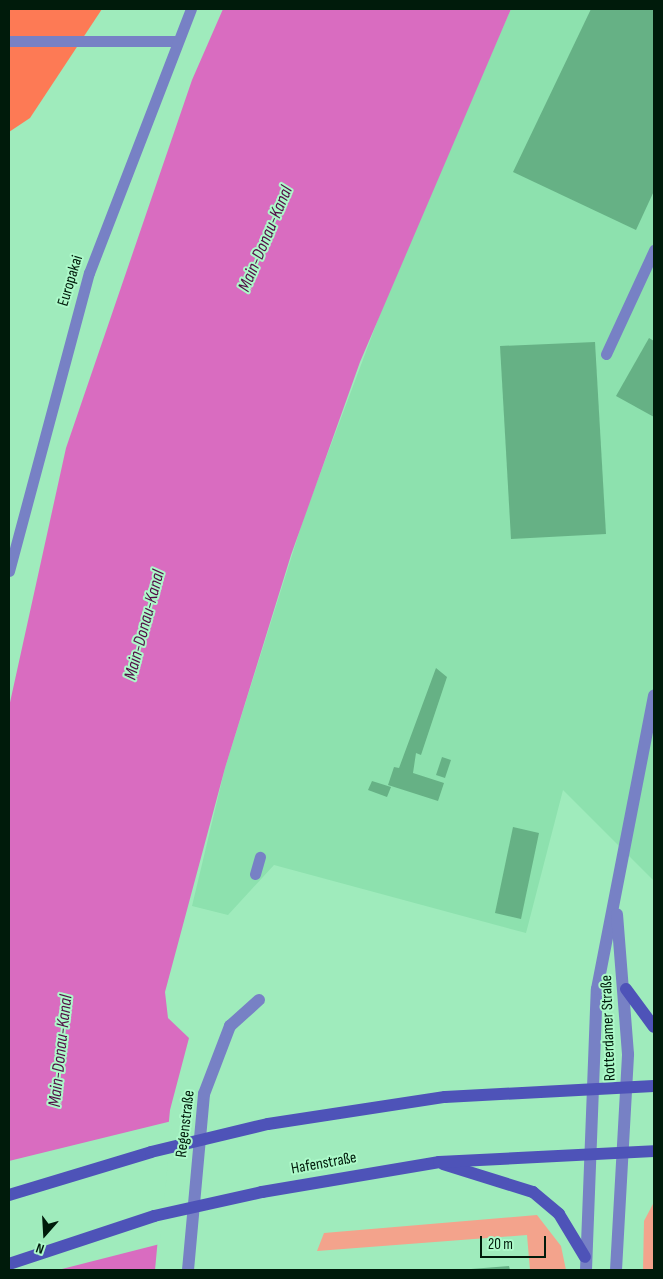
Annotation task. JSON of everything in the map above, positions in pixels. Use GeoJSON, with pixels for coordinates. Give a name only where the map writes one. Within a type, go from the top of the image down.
{"type":"FeatureCollection","features":[{"type":"Feature","properties":{"kind":"main road"},"geometry":{"type":"LineString","coordinates":[[626,989],[654,1027]]}},
{"type":"Feature","properties":{"kind":"main road"},"geometry":{"type":"LineString","coordinates":[[9,1195],[151,1152],[268,1124],[446,1096],[590,1087],[654,1086]]}},
{"type":"Feature","properties":{"kind":"main road","name":"Hafenstraße"},"geometry":{"type":"LineString","coordinates":[[9,1264],[154,1216],[262,1192],[438,1162],[588,1152],[654,1151]]}},
{"type":"Feature","properties":{"kind":"main road"},"geometry":{"type":"LineString","coordinates":[[438,1162],[532,1192],[559,1214],[585,1257]]}},
{"type":"Feature","properties":{"kind":"street","name":"Rotterdamer Straße"},"geometry":{"type":"LineString","coordinates":[[586,1270],[590,1087],[598,988],[616,904],[640,756],[654,695]]}},
{"type":"Feature","properties":{"kind":"street","name":"Rotterdamer Straße"},"geometry":{"type":"LineString","coordinates":[[616,904],[626,989],[627,1086],[616,1270]]}},
{"type":"Feature","properties":{"kind":"street","name":"Regenstraße"},"geometry":{"type":"LineString","coordinates":[[188,1270],[204,1094],[230,1026],[259,1000]]}},
{"type":"Feature","properties":{"kind":"lane","name":"Europakai"},"geometry":{"type":"LineString","coordinates":[[9,571],[89,273],[176,41],[191,9]]}},
{"type":"Feature","properties":{"kind":"lane"},"geometry":{"type":"LineString","coordinates":[[9,41],[176,41]]}},
{"type":"Feature","properties":{"kind":"lane"},"geometry":{"type":"LineString","coordinates":[[606,354],[654,250]]}},
{"type":"Feature","properties":{"kind":"lane"},"geometry":{"type":"LineString","coordinates":[[255,874],[260,857]]}},
{"type":"Feature","properties":{"kind":"shaded area"},"geometry":{"type":"Polygon","coordinates":[[[9,9],[102,9],[30,118],[9,132],[9,9]]]}},
{"type":"Feature","properties":{"kind":"shaded area"},"geometry":{"type":"Polygon","coordinates":[[[511,9],[654,9],[654,881],[563,790],[526,933],[274,865],[228,915],[192,906],[225,768],[305,514],[394,277],[511,9]]]}},
{"type":"Feature","properties":{"kind":"shaded area"},"geometry":{"type":"Polygon","coordinates":[[[654,1202],[654,1270],[643,1270],[644,1221],[654,1202]]]}},
{"type":"Feature","properties":{"kind":"shaded area"},"geometry":{"type":"Polygon","coordinates":[[[537,1215],[561,1246],[566,1270],[530,1270],[527,1235],[317,1251],[324,1233],[537,1215]]]}},
{"type":"Feature","properties":{"kind":"water","name":"Main-Donau-Kanal"},"geometry":{"type":"Polygon","coordinates":[[[223,9],[511,9],[360,362],[291,555],[225,768],[165,992],[168,1018],[189,1038],[170,1110],[155,1270],[9,1270],[9,707],[66,448],[192,80],[223,9]]]}},
{"type":"Feature","properties":{"kind":"pier"},"geometry":{"type":"Polygon","coordinates":[[[172,1121],[160,1244],[58,1270],[9,1270],[9,1161],[172,1121]]]}},
{"type":"Feature","properties":{"kind":"building"},"geometry":{"type":"Polygon","coordinates":[[[591,9],[654,9],[654,191],[636,230],[513,172],[591,9]]]}},
{"type":"Feature","properties":{"kind":"building"},"geometry":{"type":"Polygon","coordinates":[[[649,338],[654,341],[654,417],[616,396],[649,338]]]}},
{"type":"Feature","properties":{"kind":"building"},"geometry":{"type":"Polygon","coordinates":[[[595,342],[606,534],[511,539],[500,346],[595,342]]]}},
{"type":"Feature","properties":{"kind":"building"},"geometry":{"type":"Polygon","coordinates":[[[436,668],[447,677],[421,755],[416,753],[413,773],[444,783],[438,801],[388,785],[394,767],[399,768],[436,668]]]}},
{"type":"Feature","properties":{"kind":"building"},"geometry":{"type":"Polygon","coordinates":[[[442,757],[451,760],[445,778],[436,775],[442,757]]]}},
{"type":"Feature","properties":{"kind":"building"},"geometry":{"type":"Polygon","coordinates":[[[372,781],[391,787],[387,797],[368,790],[372,781]]]}},
{"type":"Feature","properties":{"kind":"building"},"geometry":{"type":"Polygon","coordinates":[[[513,827],[539,833],[521,919],[495,913],[513,827]]]}},
{"type":"Feature","properties":{"kind":"building"},"geometry":{"type":"Polygon","coordinates":[[[509,1266],[510,1270],[471,1270],[471,1269],[509,1266]]]}}]}
